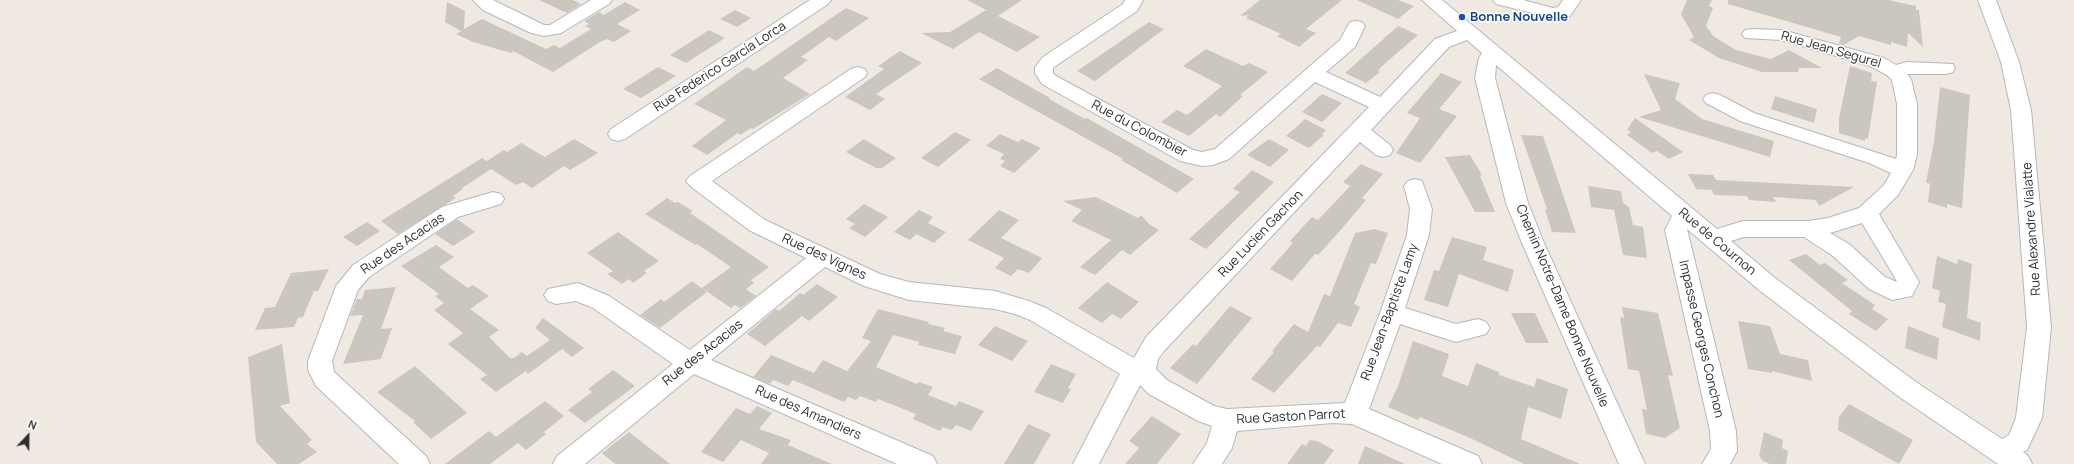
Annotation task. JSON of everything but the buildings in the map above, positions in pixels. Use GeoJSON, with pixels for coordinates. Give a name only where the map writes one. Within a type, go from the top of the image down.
{"type":"FeatureCollection","features":[{"type":"Feature","properties":{"kind":"street"},"geometry":{"type":"LineString","coordinates":[[482,0],[489,6],[544,31],[554,29],[602,0]]}},
{"type":"Feature","properties":{"kind":"street","name":"Rue Federico García Lorca"},"geometry":{"type":"LineString","coordinates":[[618,134],[822,0]]}},
{"type":"Feature","properties":{"kind":"street","name":"Rue du Colombier"},"geometry":{"type":"LineString","coordinates":[[1134,0],[1131,7],[1050,62],[1044,67],[1044,73],[1049,80],[1187,156],[1202,159],[1213,158],[1222,154],[1312,73],[1348,43],[1356,26]]}},
{"type":"Feature","properties":{"kind":"street","name":"Rue de Cournon"},"geometry":{"type":"LineString","coordinates":[[1431,0],[1767,284],[1907,389],[2014,461]]}},
{"type":"Feature","properties":{"kind":"street"},"geometry":{"type":"LineString","coordinates":[[1502,0],[1553,13],[1564,12],[1572,0]]}},
{"type":"Feature","properties":{"kind":"street","name":"Rue Alexandre Vialatte"},"geometry":{"type":"LineString","coordinates":[[1988,0],[2010,62],[2021,110],[2030,201],[2039,327],[2029,418],[2018,442],[2014,461]]}},
{"type":"Feature","properties":{"kind":"street","name":"Rue Lucien Gachon"},"geometry":{"type":"LineString","coordinates":[[1144,369],[1146,358],[1155,344],[1442,43],[1460,36],[1472,34]]}},
{"type":"Feature","properties":{"kind":"street","name":"Rue Jean Segurel"},"geometry":{"type":"LineString","coordinates":[[1714,238],[1743,229],[1808,229],[1830,225],[1867,213],[1891,190],[1903,170],[1907,155],[1907,104],[1901,79],[1894,71],[1877,62],[1782,35],[1751,34]]}},
{"type":"Feature","properties":{"kind":"street","name":"Chemin Notre-Dame Bonne Nouvelle"},"geometry":{"type":"LineString","coordinates":[[1493,53],[1488,58],[1485,78],[1518,203],[1536,250],[1632,464]]}},
{"type":"Feature","properties":{"kind":"street"},"geometry":{"type":"LineString","coordinates":[[1894,71],[1907,68],[1946,68]]}},
{"type":"Feature","properties":{"kind":"street","name":"Rue des Vignes"},"geometry":{"type":"LineString","coordinates":[[858,73],[697,182],[757,226],[822,257],[891,287],[909,291],[995,300],[1021,307],[1054,322],[1126,366],[1144,369]]}},
{"type":"Feature","properties":{"kind":"street"},"geometry":{"type":"LineString","coordinates":[[1312,73],[1383,106]]}},
{"type":"Feature","properties":{"kind":"street"},"geometry":{"type":"LineString","coordinates":[[1714,99],[1747,117],[1876,158],[1903,170]]}},
{"type":"Feature","properties":{"kind":"street"},"geometry":{"type":"LineString","coordinates":[[1359,131],[1383,150]]}},
{"type":"Feature","properties":{"kind":"street","name":"Rue Jean-Baptiste Lamy"},"geometry":{"type":"LineString","coordinates":[[1354,414],[1392,313],[1418,235],[1421,209],[1415,186]]}},
{"type":"Feature","properties":{"kind":"street","name":"Rue des Acacias"},"geometry":{"type":"LineString","coordinates":[[417,464],[325,379],[320,370],[320,361],[348,286],[360,271],[450,212],[472,204],[493,199]]}},
{"type":"Feature","properties":{"kind":"street"},"geometry":{"type":"LineString","coordinates":[[1808,229],[1841,250],[1871,279],[1883,287],[1895,291],[1904,290],[1908,282],[1905,275],[1867,213]]}},
{"type":"Feature","properties":{"kind":"street","name":"Impasse Georges Conchon"},"geometry":{"type":"LineString","coordinates":[[1688,218],[1679,222],[1676,230],[1723,431],[1724,451],[1715,464]]}},
{"type":"Feature","properties":{"kind":"street","name":"Rue des Acacias"},"geometry":{"type":"LineString","coordinates":[[566,464],[822,257]]}},
{"type":"Feature","properties":{"kind":"street","name":"Rue des Amandiers"},"geometry":{"type":"LineString","coordinates":[[556,295],[578,292],[601,302],[679,356],[924,464]]}},
{"type":"Feature","properties":{"kind":"street"},"geometry":{"type":"LineString","coordinates":[[1392,313],[1456,333],[1478,328]]}},
{"type":"Feature","properties":{"kind":"street"},"geometry":{"type":"LineString","coordinates":[[1086,464],[1130,379],[1144,369]]}},
{"type":"Feature","properties":{"kind":"street","name":"Rue Gaston Parrot"},"geometry":{"type":"LineString","coordinates":[[1144,369],[1149,379],[1158,387],[1182,402],[1207,414],[1227,420],[1254,420],[1333,413],[1354,414],[1469,464]]}},
{"type":"Feature","properties":{"kind":"street"},"geometry":{"type":"LineString","coordinates":[[1206,464],[1219,448],[1227,420]]}},
{"type":"Feature","properties":{"kind":"place","name":"Bonne Nouvelle"},"geometry":{"type":"Point","coordinates":[1462,17]}}]}
